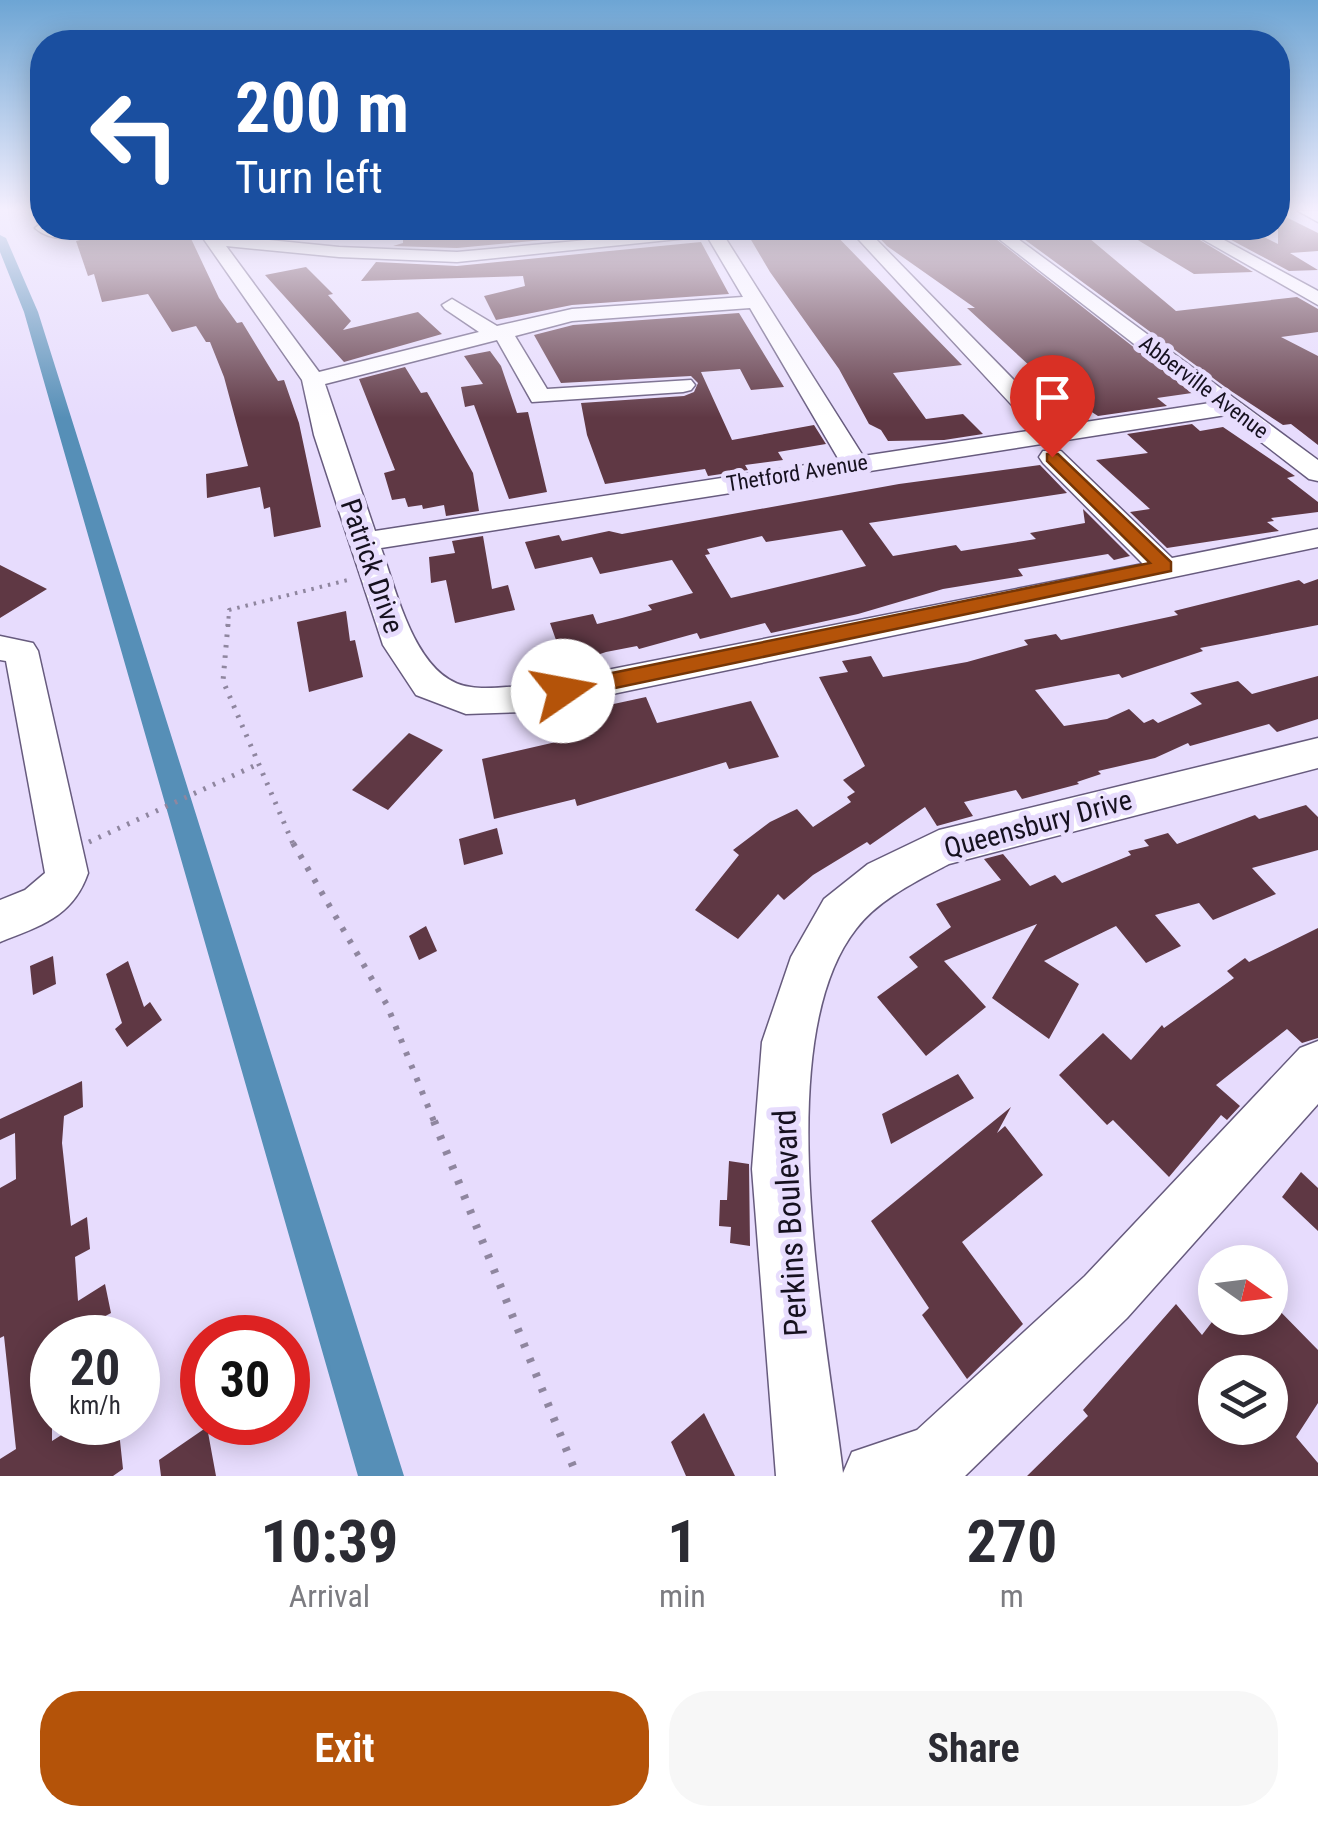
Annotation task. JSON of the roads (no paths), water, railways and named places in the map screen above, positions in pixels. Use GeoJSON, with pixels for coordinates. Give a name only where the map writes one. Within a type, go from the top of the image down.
{"type":"FeatureCollection","features":[{"type":"Feature","properties":{"kind":"street","name":"Patrick Drive"},"geometry":{"type":"LineString","coordinates":[[239,280],[313,380],[327,435],[400,645],[429,686],[466,701],[526,699],[1164,566],[1318,538]]}},
{"type":"Feature","properties":{"kind":"street"},"geometry":{"type":"LineString","coordinates":[[743,280],[855,464]]}},
{"type":"Feature","properties":{"kind":"street"},"geometry":{"type":"LineString","coordinates":[[903,280],[1164,566]]}},
{"type":"Feature","properties":{"kind":"street","name":"Abberville Avenue"},"geometry":{"type":"LineString","coordinates":[[1062,280],[1318,473]]}},
{"type":"Feature","properties":{"kind":"street"},"geometry":{"type":"LineString","coordinates":[[1284,280],[1318,299]]}},
{"type":"Feature","properties":{"kind":"street"},"geometry":{"type":"LineString","coordinates":[[313,380],[572,315],[757,302]]}},
{"type":"Feature","properties":{"kind":"street"},"geometry":{"type":"LineString","coordinates":[[452,305],[498,332],[540,397],[683,385]]}},
{"type":"Feature","properties":{"kind":"street","name":"Thetford Avenue"},"geometry":{"type":"LineString","coordinates":[[365,542],[855,464],[1052,445],[1230,407]]}},
{"type":"Feature","properties":{"kind":"street"},"geometry":{"type":"LineString","coordinates":[[0,648],[21,651],[67,873],[64,886],[51,899],[0,921]]}},
{"type":"Feature","properties":{"kind":"street","name":"Queensbury Drive"},"geometry":{"type":"LineString","coordinates":[[808,973],[840,914],[883,878],[939,848],[1318,753]]}},
{"type":"Feature","properties":{"kind":"street","name":"Perkins Boulevard"},"geometry":{"type":"LineString","coordinates":[[808,973],[787,1042],[780,1169],[810,1476]]}},
{"type":"Feature","properties":{"kind":"street"},"geometry":{"type":"LineString","coordinates":[[876,1476],[936,1458],[1106,1297],[1318,1066]]}},
{"type":"Feature","properties":{"kind":"waterway"},"geometry":{"type":"LineString","coordinates":[[18,280],[31,312],[381,1476]]}}]}
